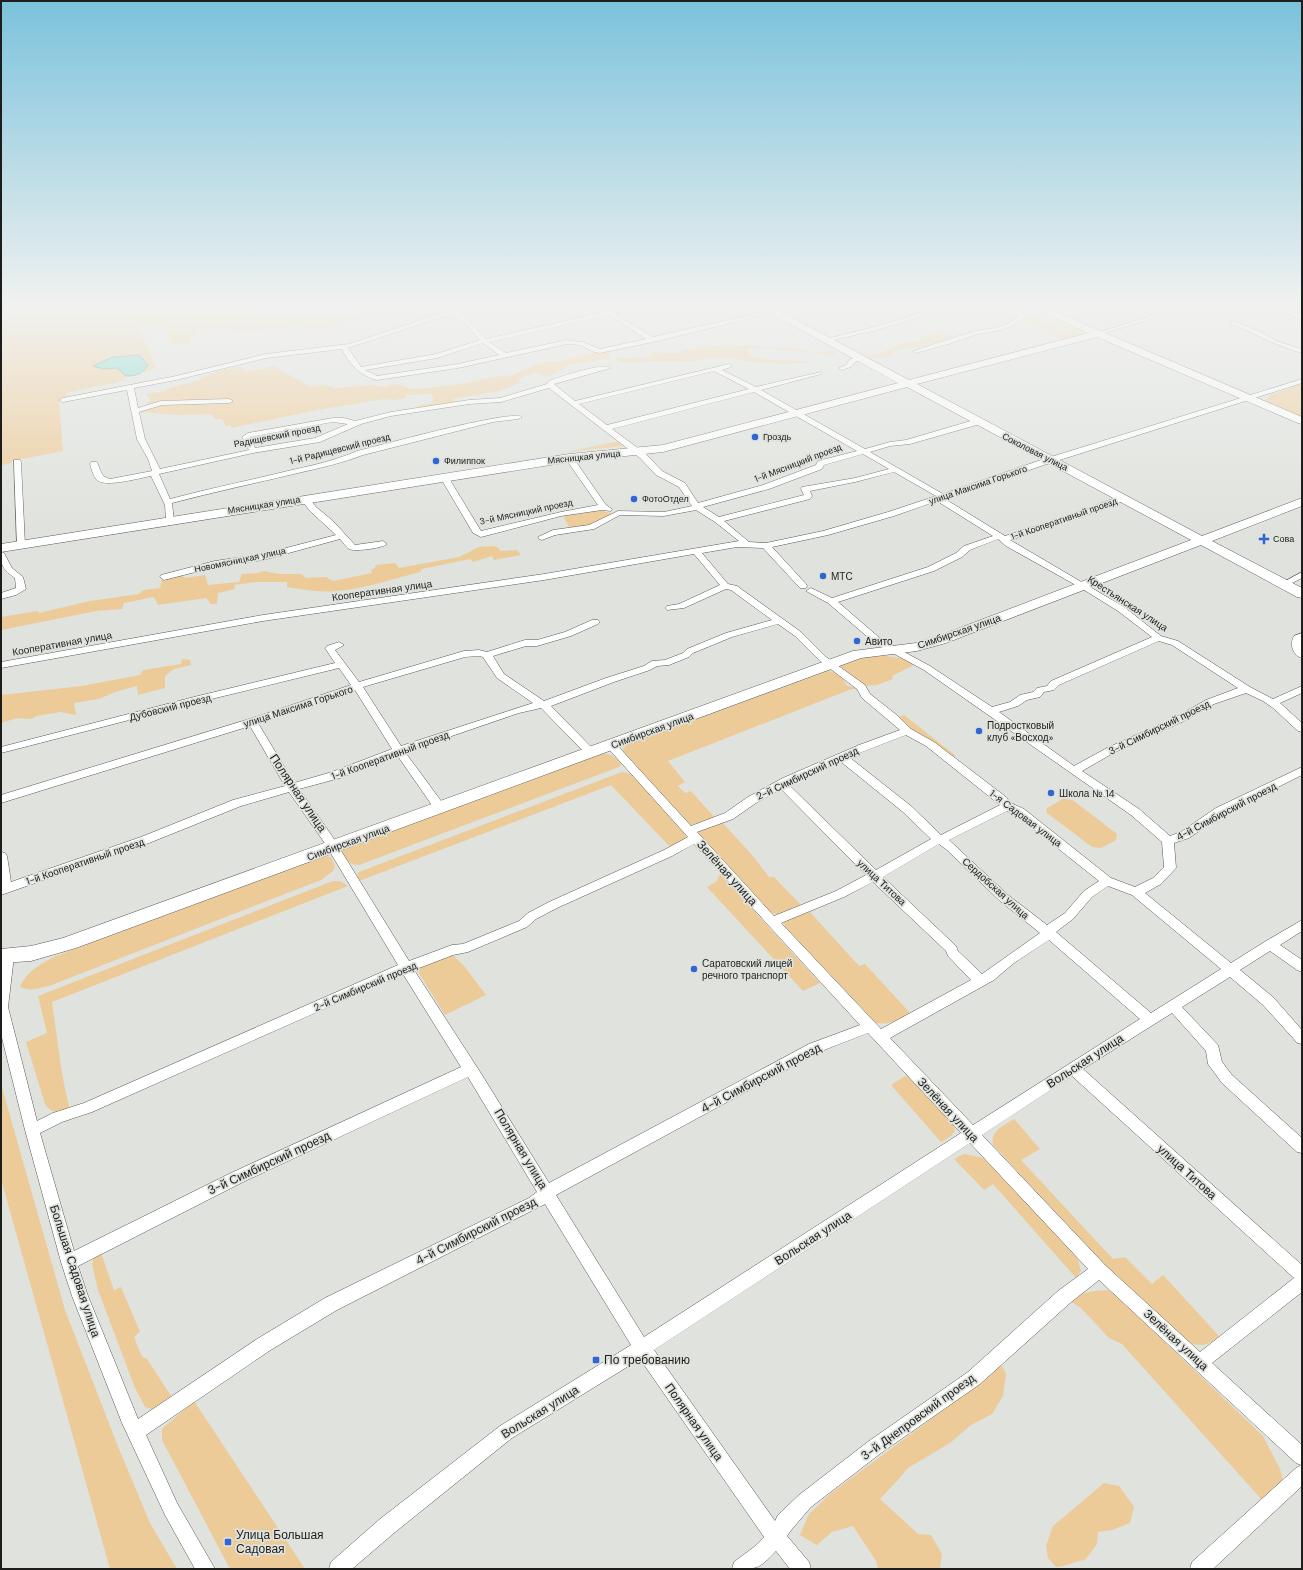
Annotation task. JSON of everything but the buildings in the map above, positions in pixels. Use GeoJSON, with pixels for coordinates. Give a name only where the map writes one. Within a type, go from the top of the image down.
{"type":"FeatureCollection","features":[{"type":"Feature","properties":{"kind":"main road","name":"Соколовая улица"},"geometry":{"type":"LineString","coordinates":[[903,382],[1302,594]]}},
{"type":"Feature","properties":{"kind":"main road","name":"Мясницкая улица"},"geometry":{"type":"LineString","coordinates":[[2,551],[21,545],[444,476],[569,458],[663,448],[913,382]]}},
{"type":"Feature","properties":{"kind":"main road"},"geometry":{"type":"LineString","coordinates":[[1210,382],[1302,421]]}},
{"type":"Feature","properties":{"kind":"main road","name":"Симбирская улица"},"geometry":{"type":"LineString","coordinates":[[5,956],[51,950],[611,746],[858,654],[917,647],[941,640],[1302,502]]}},
{"type":"Feature","properties":{"kind":"street"},"geometry":{"type":"LineString","coordinates":[[63,400],[154,382]]}},
{"type":"Feature","properties":{"kind":"street"},"geometry":{"type":"LineString","coordinates":[[574,403],[659,382]]}},
{"type":"Feature","properties":{"kind":"street","name":"Крестьянская улица"},"geometry":{"type":"LineString","coordinates":[[740,382],[798,413],[862,452],[896,470],[1008,544],[1084,586],[1151,631],[1158,638],[1174,643],[1246,689],[1273,703],[1302,729]]}},
{"type":"Feature","properties":{"kind":"street"},"geometry":{"type":"LineString","coordinates":[[605,428],[784,382]]}},
{"type":"Feature","properties":{"kind":"street","name":"улица Максима Горького"},"geometry":{"type":"LineString","coordinates":[[766,546],[825,533],[940,498],[1050,460],[1298,382]]}},
{"type":"Feature","properties":{"kind":"street"},"geometry":{"type":"LineString","coordinates":[[550,385],[652,464],[659,473],[682,485],[697,507],[718,520],[747,544]]}},
{"type":"Feature","properties":{"kind":"street","name":"Радищевский проезд"},"geometry":{"type":"LineString","coordinates":[[94,464],[98,476],[102,480],[110,481],[253,451],[317,440],[347,428],[354,423],[391,414],[469,402],[502,400],[550,385]]}},
{"type":"Feature","properties":{"kind":"street"},"geometry":{"type":"LineString","coordinates":[[130,388],[141,439],[152,459],[155,476],[167,502],[170,521]]}},
{"type":"Feature","properties":{"kind":"street"},"geometry":{"type":"LineString","coordinates":[[135,411],[161,403],[229,401]]}},
{"type":"Feature","properties":{"kind":"street","name":"1-й Радищевский проезд"},"geometry":{"type":"LineString","coordinates":[[167,502],[215,489],[252,482],[493,420],[518,418]]}},
{"type":"Feature","properties":{"kind":"street"},"geometry":{"type":"LineString","coordinates":[[253,451],[246,436],[248,435],[333,420],[344,420],[354,423]]}},
{"type":"Feature","properties":{"kind":"street","name":"1-й Мясницкий проезд"},"geometry":{"type":"LineString","coordinates":[[618,513],[664,514],[697,507],[766,488],[819,467],[821,463],[890,444],[907,442],[977,422]]}},
{"type":"Feature","properties":{"kind":"street"},"geometry":{"type":"LineString","coordinates":[[569,458],[603,507],[618,513]]}},
{"type":"Feature","properties":{"kind":"street"},"geometry":{"type":"LineString","coordinates":[[17,462],[21,545]]}},
{"type":"Feature","properties":{"kind":"street"},"geometry":{"type":"LineString","coordinates":[[718,520],[807,497],[808,496],[804,489],[855,480],[896,470]]}},
{"type":"Feature","properties":{"kind":"street","name":"3-й Мясницкий проезд"},"geometry":{"type":"LineString","coordinates":[[444,476],[477,533],[496,531],[561,514],[603,507]]}},
{"type":"Feature","properties":{"kind":"street","name":"1-й Кооперативный проезд"},"geometry":{"type":"LineString","coordinates":[[831,601],[931,569],[959,555],[967,548],[1079,515],[1123,498]]}},
{"type":"Feature","properties":{"kind":"street"},"geometry":{"type":"LineString","coordinates":[[305,499],[313,510],[330,523],[352,547],[357,548],[383,544]]}},
{"type":"Feature","properties":{"kind":"street"},"geometry":{"type":"LineString","coordinates":[[542,537],[554,533],[591,527],[618,513]]}},
{"type":"Feature","properties":{"kind":"street","name":"Новомясницкая улица"},"geometry":{"type":"LineString","coordinates":[[164,577],[215,564],[263,557],[342,536]]}},
{"type":"Feature","properties":{"kind":"street","name":"Кооперативная улица"},"geometry":{"type":"LineString","coordinates":[[1,665],[263,618],[404,598],[747,544],[766,546]]}},
{"type":"Feature","properties":{"kind":"street"},"geometry":{"type":"LineString","coordinates":[[766,546],[807,588],[831,601],[879,642],[927,668],[954,688],[990,711],[1054,756],[1064,765],[1135,812],[1168,841]]}},
{"type":"Feature","properties":{"kind":"street"},"geometry":{"type":"LineString","coordinates":[[1,596],[21,589],[19,577],[8,569],[2,551]]}},
{"type":"Feature","properties":{"kind":"street","name":"1-я Садовая улица"},"geometry":{"type":"LineString","coordinates":[[697,552],[725,586],[734,588],[798,634],[823,659],[861,687],[866,696],[894,718],[907,731],[930,744],[938,752],[1002,800],[1007,806],[1020,812],[1107,881],[1136,892],[1268,1001],[1280,1013],[1290,1028],[1302,1039]]}},
{"type":"Feature","properties":{"kind":"street"},"geometry":{"type":"LineString","coordinates":[[1284,584],[1302,575]]}},
{"type":"Feature","properties":{"kind":"street"},"geometry":{"type":"LineString","coordinates":[[670,608],[681,606],[725,586]]}},
{"type":"Feature","properties":{"kind":"street","name":"1-й Кооперативный проезд"},"geometry":{"type":"LineString","coordinates":[[3,889],[138,842],[237,803],[336,775],[400,750],[532,706],[543,705],[647,668],[655,663],[666,663],[686,655],[690,651],[729,635],[779,621]]}},
{"type":"Feature","properties":{"kind":"street","name":"улица Максима Горького"},"geometry":{"type":"LineString","coordinates":[[1,799],[252,721],[357,686],[464,654],[479,653],[487,655],[526,643],[537,642],[568,634],[595,622]]}},
{"type":"Feature","properties":{"kind":"street"},"geometry":{"type":"LineString","coordinates":[[1302,636],[1297,638],[1296,642],[1299,653],[1302,655]]}},
{"type":"Feature","properties":{"kind":"street"},"geometry":{"type":"LineString","coordinates":[[990,711],[1014,704],[1024,697],[1036,695],[1041,690],[1050,688],[1055,684],[1158,638]]}},
{"type":"Feature","properties":{"kind":"street"},"geometry":{"type":"LineString","coordinates":[[339,645],[330,648],[330,650],[357,686],[440,808]]}},
{"type":"Feature","properties":{"kind":"street"},"geometry":{"type":"LineString","coordinates":[[487,655],[500,676],[543,705],[591,753]]}},
{"type":"Feature","properties":{"kind":"street","name":"Дубовский проезд"},"geometry":{"type":"LineString","coordinates":[[1,750],[202,698],[236,692],[281,677],[340,665]]}},
{"type":"Feature","properties":{"kind":"street","name":"3-й Симбирский проезд"},"geometry":{"type":"LineString","coordinates":[[1074,771],[1111,750],[1178,720],[1210,702],[1246,689]]}},
{"type":"Feature","properties":{"kind":"street"},"geometry":{"type":"LineString","coordinates":[[1273,703],[1302,689]]}},
{"type":"Feature","properties":{"kind":"street","name":"Полярная улица"},"geometry":{"type":"LineString","coordinates":[[252,721],[291,787],[333,847],[548,1194],[628,1329],[761,1519],[802,1569]]}},
{"type":"Feature","properties":{"kind":"street","name":"2-й Симбирский проезд"},"geometry":{"type":"LineString","coordinates":[[32,1130],[58,1117],[94,1104],[391,973],[452,950],[464,949],[523,924],[539,912],[668,854],[693,834],[729,816],[752,800],[782,784],[863,747],[907,731]]}},
{"type":"Feature","properties":{"kind":"street","name":"Зелёная улица"},"geometry":{"type":"LineString","coordinates":[[611,746],[772,922],[1099,1270],[1302,1457]]}},
{"type":"Feature","properties":{"kind":"street","name":"Сердобская улица"},"geometry":{"type":"LineString","coordinates":[[842,757],[951,847],[1004,898],[1048,933],[1150,1020]]}},
{"type":"Feature","properties":{"kind":"street","name":"4-й Симбирский проезд"},"geometry":{"type":"LineString","coordinates":[[1136,892],[1157,881],[1170,868],[1168,841],[1185,835],[1220,812],[1301,772]]}},
{"type":"Feature","properties":{"kind":"street","name":"улица Титова"},"geometry":{"type":"LineString","coordinates":[[782,784],[952,949],[952,953],[980,980]]}},
{"type":"Feature","properties":{"kind":"street"},"geometry":{"type":"LineString","coordinates":[[772,922],[815,906],[875,875],[932,842],[1007,806]]}},
{"type":"Feature","properties":{"kind":"street"},"geometry":{"type":"LineString","coordinates":[[1,856],[3,889]]}},
{"type":"Feature","properties":{"kind":"street"},"geometry":{"type":"LineString","coordinates":[[880,1037],[980,980],[1041,940],[1069,916],[1088,894],[1107,881]]}},
{"type":"Feature","properties":{"kind":"street","name":"Вольская улица"},"geometry":{"type":"LineString","coordinates":[[338,1569],[387,1526],[506,1432],[642,1348],[1073,1068],[1302,925]]}},
{"type":"Feature","properties":{"kind":"street"},"geometry":{"type":"LineString","coordinates":[[1270,944],[1302,967]]}},
{"type":"Feature","properties":{"kind":"street","name":"Большая Садовая улица"},"geometry":{"type":"LineString","coordinates":[[5,956],[1,1007],[32,1130],[69,1262],[98,1342],[135,1432],[171,1509],[206,1569]]}},
{"type":"Feature","properties":{"kind":"street"},"geometry":{"type":"LineString","coordinates":[[1172,1006],[1183,1015],[1213,1049],[1215,1064],[1227,1079],[1302,1147]]}},
{"type":"Feature","properties":{"kind":"street","name":"4-й Симбирский проезд"},"geometry":{"type":"LineString","coordinates":[[135,1432],[263,1345],[331,1304],[534,1203],[557,1186],[814,1048],[870,1026]]}},
{"type":"Feature","properties":{"kind":"street","name":"улица Титова"},"geometry":{"type":"LineString","coordinates":[[1073,1068],[1302,1275]]}},
{"type":"Feature","properties":{"kind":"street","name":"3-й Симбирский проезд"},"geometry":{"type":"LineString","coordinates":[[69,1262],[236,1178],[470,1069]]}},
{"type":"Feature","properties":{"kind":"street","name":"3-й Днепровский проезд"},"geometry":{"type":"LineString","coordinates":[[741,1569],[761,1554],[776,1537],[785,1522],[805,1501],[875,1447],[974,1378],[1064,1297],[1083,1284],[1099,1270]]}},
{"type":"Feature","properties":{"kind":"street"},"geometry":{"type":"LineString","coordinates":[[1200,1362],[1302,1282]]}},
{"type":"Feature","properties":{"kind":"street"},"geometry":{"type":"LineString","coordinates":[[1199,1569],[1302,1474]]}},
{"type":"Feature","properties":{"kind":"shaded area"},"geometry":{"type":"Polygon","coordinates":[[[1,382],[117,382],[66,393],[67,398],[59,400],[63,451],[11,461],[12,463],[1,465],[1,382]]]}},
{"type":"Feature","properties":{"kind":"shaded area"},"geometry":{"type":"Polygon","coordinates":[[[191,382],[303,382],[311,387],[325,385],[336,388],[372,385],[385,387],[392,384],[402,385],[410,389],[469,382],[521,383],[499,391],[453,399],[456,402],[423,408],[415,406],[433,403],[432,394],[406,395],[406,398],[394,400],[384,399],[318,410],[231,428],[231,425],[226,426],[222,419],[215,419],[211,414],[179,415],[138,412],[148,405],[146,403],[151,401],[146,394],[166,391],[165,389],[191,382]]]}},
{"type":"Feature","properties":{"kind":"shaded area"},"geometry":{"type":"Polygon","coordinates":[[[1302,384],[1302,418],[1267,403],[1266,399],[1270,395],[1302,384]]]}},
{"type":"Feature","properties":{"kind":"shaded area"},"geometry":{"type":"Polygon","coordinates":[[[619,441],[624,446],[567,452],[619,441]]]}},
{"type":"Feature","properties":{"kind":"shaded area"},"geometry":{"type":"Polygon","coordinates":[[[600,510],[613,514],[598,524],[570,529],[563,516],[563,515],[600,510]]]}},
{"type":"Feature","properties":{"kind":"shaded area"},"geometry":{"type":"Polygon","coordinates":[[[479,547],[497,547],[501,551],[517,550],[521,555],[494,560],[492,556],[473,562],[470,559],[422,569],[420,572],[347,590],[323,592],[287,587],[287,582],[256,582],[234,585],[235,589],[218,593],[217,604],[211,604],[206,598],[158,605],[154,597],[124,603],[122,609],[96,611],[1,630],[1,617],[38,611],[39,613],[90,601],[139,594],[143,590],[160,588],[162,580],[180,574],[185,578],[205,575],[208,585],[239,582],[242,574],[264,571],[279,574],[301,574],[306,578],[326,577],[333,581],[372,573],[371,570],[375,568],[376,565],[395,563],[399,568],[459,557],[479,547]]]}},
{"type":"Feature","properties":{"kind":"shaded area"},"geometry":{"type":"Polygon","coordinates":[[[886,656],[906,659],[916,664],[892,676],[893,679],[877,685],[863,686],[840,666],[865,657],[886,656]]]}},
{"type":"Feature","properties":{"kind":"shaded area"},"geometry":{"type":"Polygon","coordinates":[[[182,659],[190,660],[191,665],[174,669],[165,676],[165,688],[138,695],[137,686],[115,692],[99,699],[74,703],[76,715],[60,712],[37,716],[31,719],[17,718],[1,723],[1,695],[82,686],[140,675],[143,670],[181,664],[182,659]]]}},
{"type":"Feature","properties":{"kind":"shaded area"},"geometry":{"type":"Polygon","coordinates":[[[828,671],[834,672],[844,681],[847,686],[858,688],[849,690],[668,761],[685,782],[678,786],[685,793],[691,791],[715,818],[690,825],[622,751],[626,745],[828,671]]]}},
{"type":"Feature","properties":{"kind":"shaded area"},"geometry":{"type":"Polygon","coordinates":[[[904,715],[956,756],[951,757],[915,733],[899,717],[904,715]]]}},
{"type":"Feature","properties":{"kind":"shaded area"},"geometry":{"type":"Polygon","coordinates":[[[599,754],[612,756],[617,759],[621,765],[359,865],[348,862],[341,852],[342,850],[599,754]]]}},
{"type":"Feature","properties":{"kind":"shaded area"},"geometry":{"type":"Polygon","coordinates":[[[622,772],[632,774],[685,834],[686,838],[684,842],[672,849],[611,785],[359,881],[357,874],[359,872],[622,772]]]}},
{"type":"Feature","properties":{"kind":"shaded area"},"geometry":{"type":"Polygon","coordinates":[[[1064,798],[1074,801],[1117,834],[1116,840],[1101,848],[1092,847],[1047,813],[1046,809],[1064,798]]]}},
{"type":"Feature","properties":{"kind":"shaded area"},"geometry":{"type":"Polygon","coordinates":[[[721,821],[753,856],[769,877],[774,877],[802,906],[779,915],[770,912],[695,831],[721,821]]]}},
{"type":"Feature","properties":{"kind":"shaded area"},"geometry":{"type":"Polygon","coordinates":[[[325,856],[331,857],[335,866],[333,871],[321,880],[49,986],[38,989],[20,987],[22,982],[30,973],[46,961],[56,956],[325,856]]]}},
{"type":"Feature","properties":{"kind":"shaded area"},"geometry":{"type":"Polygon","coordinates":[[[720,874],[820,983],[803,991],[707,887],[717,881],[720,874]]]}},
{"type":"Feature","properties":{"kind":"shaded area"},"geometry":{"type":"Polygon","coordinates":[[[333,881],[340,881],[348,886],[52,1002],[62,1074],[70,1111],[56,1112],[50,1110],[45,1104],[26,1042],[47,1033],[38,996],[333,881]]]}},
{"type":"Feature","properties":{"kind":"shaded area"},"geometry":{"type":"Polygon","coordinates":[[[810,912],[859,966],[865,964],[910,1013],[890,1023],[876,1023],[785,927],[784,922],[788,919],[810,912]]]}},
{"type":"Feature","properties":{"kind":"shaded area"},"geometry":{"type":"Polygon","coordinates":[[[452,954],[465,967],[486,995],[445,1015],[417,970],[419,966],[452,954]]]}},
{"type":"Feature","properties":{"kind":"shaded area"},"geometry":{"type":"Polygon","coordinates":[[[907,1075],[953,1124],[955,1131],[951,1136],[941,1142],[891,1085],[907,1075]]]}},
{"type":"Feature","properties":{"kind":"shaded area"},"geometry":{"type":"Polygon","coordinates":[[[1,1084],[65,1310],[117,1444],[150,1523],[177,1569],[110,1569],[1,1179],[1,1084]]]}},
{"type":"Feature","properties":{"kind":"shaded area"},"geometry":{"type":"Polygon","coordinates":[[[1014,1119],[1040,1149],[1021,1160],[1113,1259],[1125,1257],[1152,1284],[1163,1275],[1219,1336],[1215,1340],[1203,1345],[1184,1341],[1103,1264],[993,1145],[993,1136],[995,1132],[1014,1119]]]}},
{"type":"Feature","properties":{"kind":"shaded area"},"geometry":{"type":"Polygon","coordinates":[[[964,1154],[984,1158],[1077,1257],[1081,1271],[1076,1278],[993,1184],[984,1190],[954,1159],[964,1154]]]}},
{"type":"Feature","properties":{"kind":"shaded area"},"geometry":{"type":"Polygon","coordinates":[[[101,1253],[114,1290],[121,1287],[140,1332],[134,1337],[142,1357],[147,1359],[173,1399],[155,1410],[145,1407],[135,1388],[98,1290],[92,1264],[94,1257],[101,1253]]]}},
{"type":"Feature","properties":{"kind":"shaded area"},"geometry":{"type":"Polygon","coordinates":[[[1108,1290],[1119,1298],[1263,1436],[1280,1469],[1283,1480],[1262,1500],[1122,1344],[1109,1338],[1081,1308],[1068,1300],[1088,1292],[1108,1290]]]}},
{"type":"Feature","properties":{"kind":"shaded area"},"geometry":{"type":"Polygon","coordinates":[[[1002,1366],[1006,1374],[1003,1396],[992,1414],[971,1425],[950,1443],[908,1468],[880,1499],[918,1534],[931,1535],[942,1554],[940,1569],[878,1569],[876,1561],[853,1526],[832,1532],[817,1545],[800,1535],[809,1514],[830,1494],[981,1382],[987,1370],[1002,1366]]]}},
{"type":"Feature","properties":{"kind":"shaded area"},"geometry":{"type":"Polygon","coordinates":[[[194,1401],[305,1569],[230,1569],[162,1440],[162,1429],[194,1401]]]}},
{"type":"Feature","properties":{"kind":"shaded area"},"geometry":{"type":"Polygon","coordinates":[[[1104,1483],[1119,1486],[1134,1507],[1130,1523],[1112,1530],[1098,1532],[1097,1544],[1085,1560],[1056,1567],[1048,1558],[1046,1546],[1053,1526],[1104,1483]]]}},
{"type":"Feature","properties":{"kind":"place","name":"Гроздь"},"geometry":{"type":"Point","coordinates":[755,437]}},
{"type":"Feature","properties":{"kind":"place","name":"Филиппок"},"geometry":{"type":"Point","coordinates":[436,461]}},
{"type":"Feature","properties":{"kind":"place","name":"ФотоОтдел"},"geometry":{"type":"Point","coordinates":[634,499]}},
{"type":"Feature","properties":{"kind":"place","name":"Сова"},"geometry":{"type":"Point","coordinates":[1264,539]}},
{"type":"Feature","properties":{"kind":"place","name":"МТС"},"geometry":{"type":"Point","coordinates":[823,576]}},
{"type":"Feature","properties":{"kind":"place","name":"Авито"},"geometry":{"type":"Point","coordinates":[857,641]}},
{"type":"Feature","properties":{"kind":"place","name":"Подростковый клуб «Восход»"},"geometry":{"type":"Point","coordinates":[979,731]}},
{"type":"Feature","properties":{"kind":"place","name":"Школа № 14"},"geometry":{"type":"Point","coordinates":[1051,793]}},
{"type":"Feature","properties":{"kind":"place","name":"Саратовский лицей речного транспорт"},"geometry":{"type":"Point","coordinates":[694,969]}},
{"type":"Feature","properties":{"kind":"place","name":"По требованию"},"geometry":{"type":"Point","coordinates":[596,1360]}},
{"type":"Feature","properties":{"kind":"place","name":"Улица Большая Садовая"},"geometry":{"type":"Point","coordinates":[228,1542]}}]}
